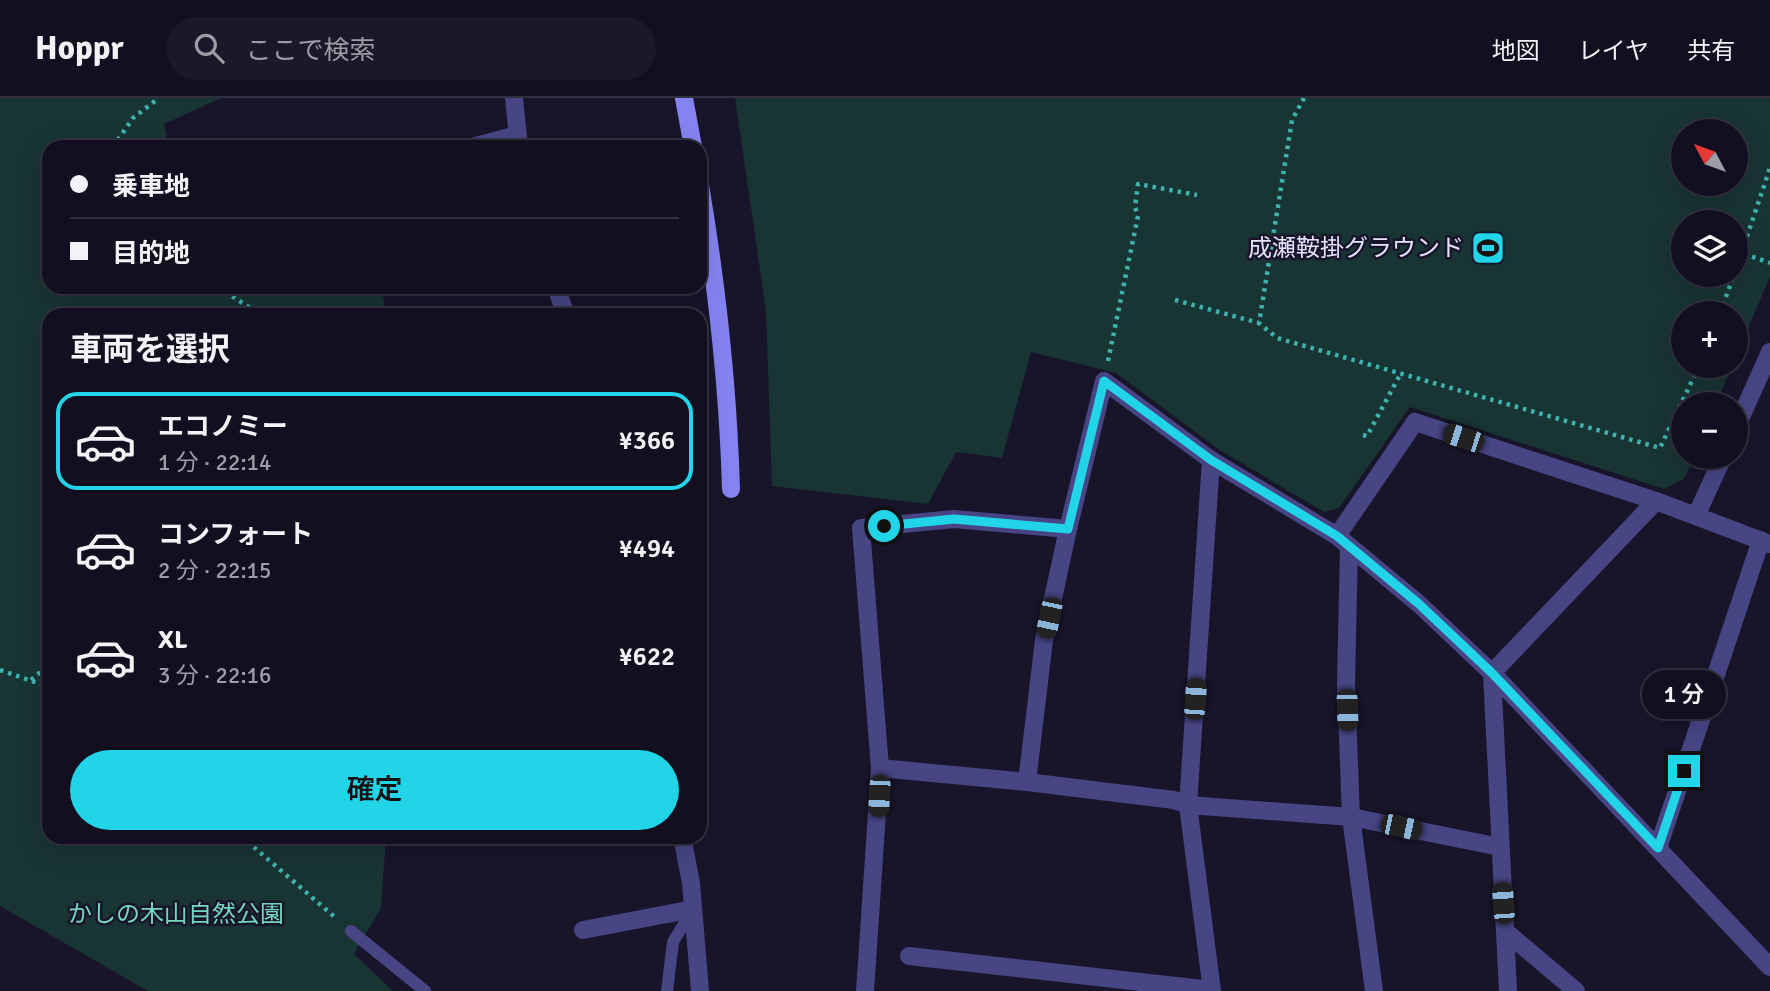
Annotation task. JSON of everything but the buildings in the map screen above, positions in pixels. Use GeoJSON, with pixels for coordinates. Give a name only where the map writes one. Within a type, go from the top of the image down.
{"type":"FeatureCollection","features":[{"type":"Feature","properties":{"kind":"street"},"geometry":{"type":"LineString","coordinates":[[514,98],[518,140]]}},
{"type":"Feature","properties":{"kind":"street"},"geometry":{"type":"LineString","coordinates":[[684,98],[692,140]]}},
{"type":"Feature","properties":{"kind":"street"},"geometry":{"type":"LineString","coordinates":[[707,233],[721,329],[731,489]]}},
{"type":"Feature","properties":{"kind":"street"},"geometry":{"type":"LineString","coordinates":[[1748,401],[1770,352]]}},
{"type":"Feature","properties":{"kind":"street"},"geometry":{"type":"LineString","coordinates":[[1027,782],[1044,640],[1104,381],[1211,460],[1343,541],[1419,604],[1492,673],[1770,967]]}},
{"type":"Feature","properties":{"kind":"street"},"geometry":{"type":"LineString","coordinates":[[1374,991],[1351,817],[1343,541],[1415,422],[1656,501],[1765,542],[1658,848]]}},
{"type":"Feature","properties":{"kind":"street"},"geometry":{"type":"LineString","coordinates":[[909,956],[1212,991],[1188,805],[1211,460]]}},
{"type":"Feature","properties":{"kind":"street"},"geometry":{"type":"LineString","coordinates":[[1696,516],[1718,469]]}},
{"type":"Feature","properties":{"kind":"street"},"geometry":{"type":"LineString","coordinates":[[1508,991],[1492,673],[1656,501]]}},
{"type":"Feature","properties":{"kind":"street"},"geometry":{"type":"LineString","coordinates":[[865,991],[880,768],[861,528],[954,519],[1068,529]]}},
{"type":"Feature","properties":{"kind":"street"},"geometry":{"type":"LineString","coordinates":[[880,768],[1027,782],[1174,800],[1188,805],[1351,817],[1500,847]]}},
{"type":"Feature","properties":{"kind":"street"},"geometry":{"type":"LineString","coordinates":[[683,844],[693,909],[700,991]]}},
{"type":"Feature","properties":{"kind":"street"},"geometry":{"type":"LineString","coordinates":[[583,930],[693,909]]}},
{"type":"Feature","properties":{"kind":"street"},"geometry":{"type":"LineString","coordinates":[[1505,931],[1576,991]]}},
{"type":"Feature","properties":{"kind":"lane"},"geometry":{"type":"LineString","coordinates":[[667,991],[673,942],[693,909]]}},
{"type":"Feature","properties":{"kind":"lane"},"geometry":{"type":"LineString","coordinates":[[351,931],[425,991]]}},
{"type":"Feature","properties":{"kind":"path"},"geometry":{"type":"LineString","coordinates":[[118,140],[132,118],[159,98]]}},
{"type":"Feature","properties":{"kind":"path"},"geometry":{"type":"LineString","coordinates":[[1259,323],[1292,120],[1304,98]]}},
{"type":"Feature","properties":{"kind":"path"},"geometry":{"type":"LineString","coordinates":[[1748,228],[1770,168]]}},
{"type":"Feature","properties":{"kind":"path"},"geometry":{"type":"LineString","coordinates":[[1104,381],[1138,216],[1135,207],[1138,184],[1197,195]]}},
{"type":"Feature","properties":{"kind":"path"},"geometry":{"type":"LineString","coordinates":[[1748,255],[1770,263]]}},
{"type":"Feature","properties":{"kind":"path"},"geometry":{"type":"LineString","coordinates":[[229,294],[250,308]]}},
{"type":"Feature","properties":{"kind":"path"},"geometry":{"type":"LineString","coordinates":[[1175,300],[1259,323],[1277,338],[1660,448],[1693,378]]}},
{"type":"Feature","properties":{"kind":"path"},"geometry":{"type":"LineString","coordinates":[[1363,435],[1367,436],[1402,373]]}},
{"type":"Feature","properties":{"kind":"path"},"geometry":{"type":"LineString","coordinates":[[0,670],[42,684]]}},
{"type":"Feature","properties":{"kind":"path"},"geometry":{"type":"LineString","coordinates":[[31,680],[42,671]]}},
{"type":"Feature","properties":{"kind":"path"},"geometry":{"type":"LineString","coordinates":[[250,844],[351,931]]}},
{"type":"Feature","properties":{"kind":"green space","name":"かしの木山自然公園"},"geometry":{"type":"Polygon","coordinates":[[[0,98],[221,98],[164,124],[167,140],[42,140],[42,294],[382,294],[386,308],[42,308],[42,844],[386,844],[381,908],[354,954],[393,991],[148,991],[0,906],[0,98]]]}},
{"type":"Feature","properties":{"kind":"green space"},"geometry":{"type":"Polygon","coordinates":[[[735,98],[1770,98],[1770,276],[1748,328],[1748,301],[1671,301],[1671,378],[1727,378],[1721,392],[1671,392],[1671,469],[1689,469],[1684,479],[1664,489],[1410,407],[1339,508],[1324,512],[1218,449],[1116,373],[1031,352],[1002,458],[956,452],[928,504],[772,486],[766,311],[735,98]]]}},
{"type":"Feature","properties":{"kind":"place","name":"成瀬鞍掛グラウンド"},"geometry":{"type":"Point","coordinates":[1488,248]}},
{"type":"Feature","properties":{"kind":"route"},"geometry":{"type":"LineString","coordinates":[[884,526],[954,519],[1068,529],[1104,381],[1211,460],[1337,536],[1419,604],[1492,673],[1658,848],[1684,771]]}}]}
